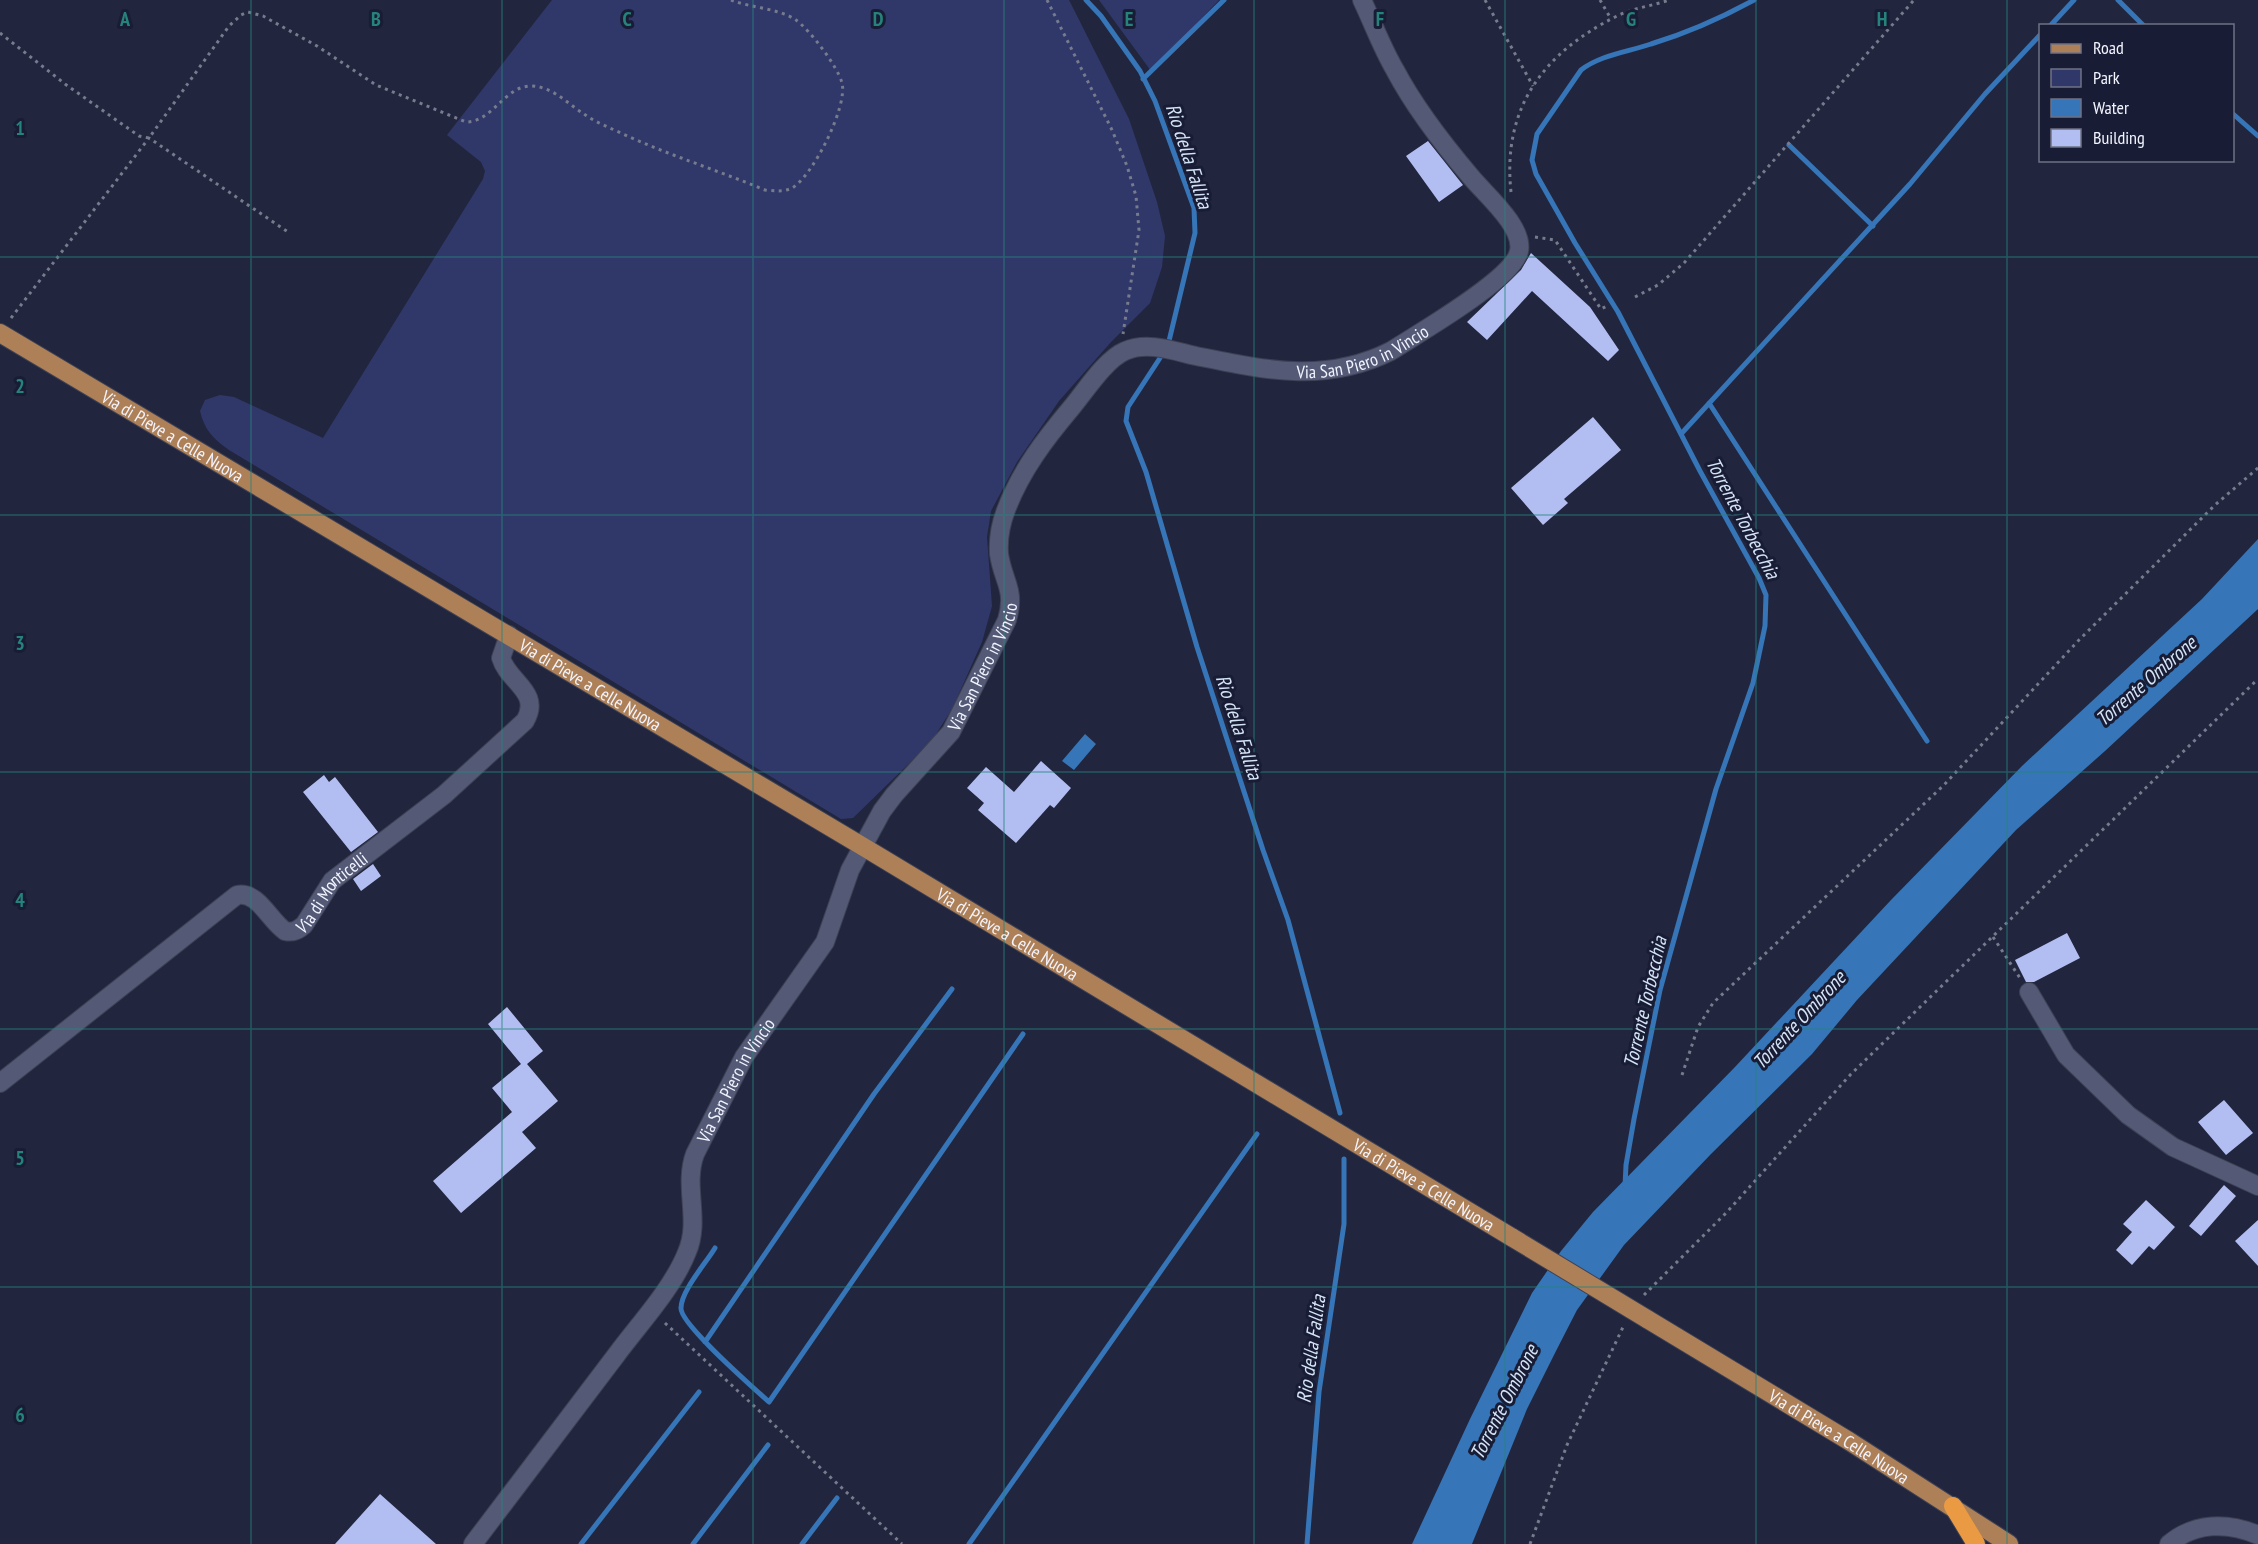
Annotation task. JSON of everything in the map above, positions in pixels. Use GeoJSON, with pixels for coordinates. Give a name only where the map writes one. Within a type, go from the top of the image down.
{"type":"FeatureCollection","features":[{"type":"Feature","properties":{"kind":"highway"},"geometry":{"type":"LineString","coordinates":[[1953,1506],[1976,1544]]}},
{"type":"Feature","properties":{"kind":"main road","name":"Via di Pieve a Celle Nuova"},"geometry":{"type":"LineString","coordinates":[[4,328],[509,635],[1647,1319],[1953,1506],[2009,1544]]}},
{"type":"Feature","properties":{"kind":"street"},"geometry":{"type":"LineString","coordinates":[[1362,0],[1394,69],[1410,95],[1465,170],[1517,234]]}},
{"type":"Feature","properties":{"kind":"street","name":"Via San Piero in Vincio"},"geometry":{"type":"LineString","coordinates":[[473,1544],[651,1309],[682,1264],[692,1238],[694,1223],[690,1167],[695,1154],[744,1057],[825,942],[850,870],[862,846],[894,795],[951,732],[1006,620],[1011,605],[1011,593],[999,556],[999,543],[1006,511],[1027,465],[1042,444],[1104,368],[1122,352],[1134,347],[1156,347],[1256,368],[1288,372],[1322,371],[1356,365],[1392,351],[1500,278],[1516,260],[1519,251],[1517,234]]}},
{"type":"Feature","properties":{"kind":"street","name":"Via di Monticelli"},"geometry":{"type":"LineString","coordinates":[[0,1083],[237,895],[252,897],[285,931],[298,930],[304,925],[332,881],[444,795],[525,721],[530,709],[528,697],[501,658],[509,635]]}},
{"type":"Feature","properties":{"kind":"street"},"geometry":{"type":"LineString","coordinates":[[2029,992],[2066,1055],[2128,1115],[2173,1148],[2258,1186]]}},
{"type":"Feature","properties":{"kind":"street"},"geometry":{"type":"LineString","coordinates":[[2169,1544],[2186,1533],[2203,1527],[2235,1527],[2258,1535]]}},
{"type":"Feature","properties":{"kind":"path"},"geometry":{"type":"LineString","coordinates":[[4,328],[148,138],[229,26],[248,12],[263,16],[308,41],[376,85],[466,122],[475,122],[482,118],[514,92],[532,86],[546,89],[561,96],[590,118],[652,148],[765,190],[785,191],[795,186],[804,176],[837,120],[843,100],[842,82],[823,50],[796,20],[783,14],[730,0]]}},
{"type":"Feature","properties":{"kind":"path"},"geometry":{"type":"LineString","coordinates":[[1047,0],[1116,138],[1136,196],[1139,230],[1122,352]]}},
{"type":"Feature","properties":{"kind":"path"},"geometry":{"type":"LineString","coordinates":[[1485,0],[1533,86]]}},
{"type":"Feature","properties":{"kind":"path"},"geometry":{"type":"LineString","coordinates":[[1600,0],[1611,19]]}},
{"type":"Feature","properties":{"kind":"path"},"geometry":{"type":"LineString","coordinates":[[1512,200],[1508,167],[1513,135],[1524,102],[1533,86],[1566,46],[1619,15],[1669,0]]}},
{"type":"Feature","properties":{"kind":"path"},"geometry":{"type":"LineString","coordinates":[[1635,297],[1658,285],[1684,263],[1914,0]]}},
{"type":"Feature","properties":{"kind":"path"},"geometry":{"type":"LineString","coordinates":[[0,33],[65,84],[139,136],[148,138],[288,232]]}},
{"type":"Feature","properties":{"kind":"path"},"geometry":{"type":"LineString","coordinates":[[1517,234],[1555,240],[1601,309],[1607,306]]}},
{"type":"Feature","properties":{"kind":"path"},"geometry":{"type":"LineString","coordinates":[[1682,1075],[1698,1028],[1713,1003],[1937,793],[2079,640],[2215,506],[2258,468]]}},
{"type":"Feature","properties":{"kind":"path"},"geometry":{"type":"LineString","coordinates":[[1639,1300],[1727,1212],[1851,1074],[2258,679]]}},
{"type":"Feature","properties":{"kind":"path"},"geometry":{"type":"LineString","coordinates":[[1993,937],[2029,992]]}},
{"type":"Feature","properties":{"kind":"path"},"geometry":{"type":"LineString","coordinates":[[651,1309],[902,1544]]}},
{"type":"Feature","properties":{"kind":"path"},"geometry":{"type":"LineString","coordinates":[[1530,1544],[1567,1445],[1625,1323]]}},
{"type":"Feature","properties":{"kind":"green space"},"geometry":{"type":"Polygon","coordinates":[[[552,0],[1069,0],[1129,119],[1157,202],[1165,236],[1162,267],[1150,303],[1111,342],[1059,401],[1017,462],[991,511],[987,537],[992,606],[982,642],[952,709],[931,742],[853,818],[841,819],[229,450],[210,434],[204,424],[200,411],[205,400],[220,395],[234,397],[323,438],[483,179],[485,171],[481,162],[447,135],[552,0]]]}},
{"type":"Feature","properties":{"kind":"green space"},"geometry":{"type":"Polygon","coordinates":[[[1099,0],[1219,0],[1151,71],[1099,0]]]}},
{"type":"Feature","properties":{"kind":"water","name":"Torrente Ombrone"},"geometry":{"type":"Polygon","coordinates":[[[2258,539],[2258,609],[2016,830],[1857,1000],[1812,1054],[1711,1154],[1624,1245],[1577,1310],[1557,1349],[1527,1409],[1472,1544],[1412,1544],[1532,1293],[1561,1251],[1593,1212],[1735,1067],[1891,900],[2022,766],[2202,599],[2258,539]]]}},
{"type":"Feature","properties":{"kind":"water"},"geometry":{"type":"Polygon","coordinates":[[[1085,734],[1096,744],[1074,770],[1062,761],[1085,734]]]}},
{"type":"Feature","properties":{"kind":"building"},"geometry":{"type":"Polygon","coordinates":[[[1428,141],[1463,185],[1439,202],[1406,156],[1428,141]]]}},
{"type":"Feature","properties":{"kind":"building"},"geometry":{"type":"Polygon","coordinates":[[[1531,253],[1590,307],[1619,350],[1608,361],[1532,291],[1487,340],[1467,322],[1521,270],[1531,253]]]}},
{"type":"Feature","properties":{"kind":"building"},"geometry":{"type":"Polygon","coordinates":[[[1593,417],[1621,450],[1564,499],[1568,503],[1543,525],[1511,488],[1593,417]]]}},
{"type":"Feature","properties":{"kind":"building"},"geometry":{"type":"Polygon","coordinates":[[[1041,761],[1071,788],[1054,808],[1050,805],[1016,843],[978,810],[984,803],[967,788],[986,767],[1014,792],[1041,761]]]}},
{"type":"Feature","properties":{"kind":"building"},"geometry":{"type":"Polygon","coordinates":[[[324,775],[329,782],[335,777],[378,832],[351,852],[303,792],[324,775]]]}},
{"type":"Feature","properties":{"kind":"building"},"geometry":{"type":"Polygon","coordinates":[[[373,864],[381,876],[361,891],[353,879],[373,864]]]}},
{"type":"Feature","properties":{"kind":"building"},"geometry":{"type":"Polygon","coordinates":[[[2067,933],[2080,958],[2034,982],[2026,982],[2015,960],[2067,933]]]}},
{"type":"Feature","properties":{"kind":"building"},"geometry":{"type":"Polygon","coordinates":[[[507,1007],[543,1051],[527,1064],[558,1101],[522,1132],[536,1148],[461,1213],[433,1181],[512,1112],[492,1088],[521,1064],[488,1024],[507,1007]]]}},
{"type":"Feature","properties":{"kind":"building"},"geometry":{"type":"Polygon","coordinates":[[[2224,1100],[2253,1133],[2226,1155],[2198,1122],[2224,1100]]]}},
{"type":"Feature","properties":{"kind":"building"},"geometry":{"type":"Polygon","coordinates":[[[2224,1185],[2236,1196],[2201,1236],[2189,1226],[2224,1185]]]}},
{"type":"Feature","properties":{"kind":"building"},"geometry":{"type":"Polygon","coordinates":[[[2146,1200],[2175,1227],[2154,1250],[2149,1246],[2132,1265],[2116,1250],[2132,1232],[2123,1224],[2146,1200]]]}},
{"type":"Feature","properties":{"kind":"building"},"geometry":{"type":"Polygon","coordinates":[[[2258,1220],[2258,1266],[2235,1241],[2258,1220]]]}},
{"type":"Feature","properties":{"kind":"building"},"geometry":{"type":"Polygon","coordinates":[[[380,1494],[436,1544],[335,1544],[380,1494]]]}},
{"type":"Feature","properties":{"kind":"waterway","name":"Rio della Fallita"},"geometry":{"type":"LineString","coordinates":[[1086,0],[1101,16],[1140,71],[1155,101],[1194,208],[1195,233],[1169,341]]}},
{"type":"Feature","properties":{"kind":"waterway"},"geometry":{"type":"LineString","coordinates":[[1143,79],[1224,0]]}},
{"type":"Feature","properties":{"kind":"waterway","name":"Torrente Torbecchia"},"geometry":{"type":"LineString","coordinates":[[1625,1186],[1626,1165],[1634,1119],[1660,990],[1716,789],[1753,683],[1765,626],[1766,595],[1618,312],[1575,243],[1536,174],[1532,160],[1537,134],[1581,70],[1605,57],[1691,30],[1754,0]]}},
{"type":"Feature","properties":{"kind":"waterway"},"geometry":{"type":"LineString","coordinates":[[2052,24],[2074,0]]}},
{"type":"Feature","properties":{"kind":"waterway"},"geometry":{"type":"LineString","coordinates":[[2118,0],[2142,24]]}},
{"type":"Feature","properties":{"kind":"waterway"},"geometry":{"type":"LineString","coordinates":[[1681,434],[1910,184],[1985,94],[2039,36]]}},
{"type":"Feature","properties":{"kind":"waterway"},"geometry":{"type":"LineString","coordinates":[[2234,115],[2258,136]]}},
{"type":"Feature","properties":{"kind":"waterway"},"geometry":{"type":"LineString","coordinates":[[1789,145],[1873,226]]}},
{"type":"Feature","properties":{"kind":"waterway","name":"Rio della Fallita"},"geometry":{"type":"LineString","coordinates":[[1160,358],[1128,407],[1126,421],[1146,472],[1197,647],[1288,920],[1340,1113]]}},
{"type":"Feature","properties":{"kind":"waterway"},"geometry":{"type":"LineString","coordinates":[[1709,403],[1927,741]]}},
{"type":"Feature","properties":{"kind":"waterway"},"geometry":{"type":"LineString","coordinates":[[705,1342],[874,1094],[952,989]]}},
{"type":"Feature","properties":{"kind":"waterway"},"geometry":{"type":"LineString","coordinates":[[715,1248],[689,1286],[681,1308],[684,1316],[704,1341],[769,1402],[1023,1034]]}},
{"type":"Feature","properties":{"kind":"waterway"},"geometry":{"type":"LineString","coordinates":[[969,1544],[1257,1134]]}},
{"type":"Feature","properties":{"kind":"waterway","name":"Rio della Fallita"},"geometry":{"type":"LineString","coordinates":[[1307,1544],[1319,1392],[1344,1224],[1344,1159]]}},
{"type":"Feature","properties":{"kind":"waterway"},"geometry":{"type":"LineString","coordinates":[[581,1544],[699,1392]]}},
{"type":"Feature","properties":{"kind":"waterway"},"geometry":{"type":"LineString","coordinates":[[693,1544],[768,1445]]}},
{"type":"Feature","properties":{"kind":"waterway"},"geometry":{"type":"LineString","coordinates":[[802,1544],[837,1498]]}}]}
